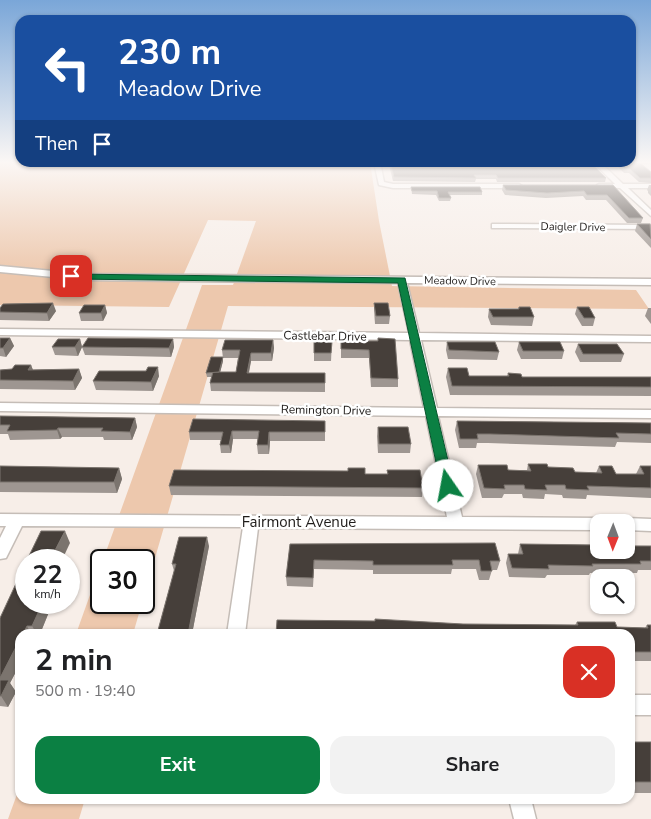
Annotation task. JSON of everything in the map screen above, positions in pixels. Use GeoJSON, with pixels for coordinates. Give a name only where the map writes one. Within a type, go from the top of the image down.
{"type":"FeatureCollection","features":[{"type":"Feature","properties":{"kind":"street"},"geometry":{"type":"LineString","coordinates":[[635,199],[651,214]]}},
{"type":"Feature","properties":{"kind":"street","name":"Daigler Drive"},"geometry":{"type":"LineString","coordinates":[[495,226],[651,227]]}},
{"type":"Feature","properties":{"kind":"street","name":"Meadow Drive"},"geometry":{"type":"LineString","coordinates":[[0,269],[85,277],[651,282]]}},
{"type":"Feature","properties":{"kind":"street"},"geometry":{"type":"LineString","coordinates":[[402,280],[456,523]]}},
{"type":"Feature","properties":{"kind":"street","name":"Castlebar Drive"},"geometry":{"type":"LineString","coordinates":[[0,332],[651,339]]}},
{"type":"Feature","properties":{"kind":"street","name":"Remington Drive"},"geometry":{"type":"LineString","coordinates":[[0,407],[651,414]]}},
{"type":"Feature","properties":{"kind":"street","name":"Fairmont Avenue"},"geometry":{"type":"LineString","coordinates":[[0,520],[590,524]]}},
{"type":"Feature","properties":{"kind":"street"},"geometry":{"type":"LineString","coordinates":[[0,553],[17,520]]}},
{"type":"Feature","properties":{"kind":"street"},"geometry":{"type":"LineString","coordinates":[[237,629],[250,522]]}},
{"type":"Feature","properties":{"kind":"street"},"geometry":{"type":"LineString","coordinates":[[635,524],[651,524]]}},
{"type":"Feature","properties":{"kind":"street"},"geometry":{"type":"LineString","coordinates":[[635,705],[651,705]]}},
{"type":"Feature","properties":{"kind":"street"},"geometry":{"type":"LineString","coordinates":[[521,804],[525,819]]}},
{"type":"Feature","properties":{"kind":"shaded area"},"geometry":{"type":"Polygon","coordinates":[[[0,199],[376,199],[392,286],[636,290],[649,309],[228,306],[155,558],[155,549],[107,549],[202,285],[233,285],[256,221],[208,220],[169,307],[0,305],[0,199]]]}},
{"type":"Feature","properties":{"kind":"shaded area"},"geometry":{"type":"Polygon","coordinates":[[[90,595],[90,614],[139,614],[134,629],[78,629],[90,595]]]}},
{"type":"Feature","properties":{"kind":"shaded area"},"geometry":{"type":"Polygon","coordinates":[[[15,800],[15,804],[84,804],[79,819],[8,819],[15,800]]]}},
{"type":"Feature","properties":{"kind":"building"},"geometry":{"type":"Polygon","coordinates":[[[611,199],[626,199],[643,218],[629,218],[611,199]]]}},
{"type":"Feature","properties":{"kind":"building"},"geometry":{"type":"Polygon","coordinates":[[[637,224],[650,224],[651,239],[637,224]]]}},
{"type":"Feature","properties":{"kind":"building"},"geometry":{"type":"Polygon","coordinates":[[[53,303],[47,313],[0,312],[3,304],[53,303]]]}},
{"type":"Feature","properties":{"kind":"building"},"geometry":{"type":"Polygon","coordinates":[[[374,303],[388,303],[390,316],[376,316],[374,303]]]}},
{"type":"Feature","properties":{"kind":"building"},"geometry":{"type":"Polygon","coordinates":[[[84,305],[105,305],[101,313],[79,313],[84,305]]]}},
{"type":"Feature","properties":{"kind":"building"},"geometry":{"type":"Polygon","coordinates":[[[519,307],[530,307],[534,317],[493,317],[489,309],[519,309],[519,307]]]}},
{"type":"Feature","properties":{"kind":"building"},"geometry":{"type":"Polygon","coordinates":[[[577,307],[589,307],[595,318],[584,318],[577,307]]]}},
{"type":"Feature","properties":{"kind":"building"},"geometry":{"type":"Polygon","coordinates":[[[0,338],[10,338],[3,348],[0,348],[0,338]]]}},
{"type":"Feature","properties":{"kind":"building"},"geometry":{"type":"Polygon","coordinates":[[[88,338],[173,339],[169,348],[82,347],[88,338]]]}},
{"type":"Feature","properties":{"kind":"building"},"geometry":{"type":"Polygon","coordinates":[[[378,338],[395,339],[398,379],[371,378],[369,350],[341,349],[341,341],[378,341],[378,338]]]}},
{"type":"Feature","properties":{"kind":"building"},"geometry":{"type":"Polygon","coordinates":[[[58,339],[80,339],[75,347],[52,347],[58,339]]]}},
{"type":"Feature","properties":{"kind":"building"},"geometry":{"type":"Polygon","coordinates":[[[225,340],[273,340],[271,353],[251,353],[247,373],[325,373],[325,383],[210,383],[213,372],[236,372],[240,350],[222,350],[225,340]]]}},
{"type":"Feature","properties":{"kind":"building"},"geometry":{"type":"Polygon","coordinates":[[[314,341],[332,342],[331,353],[314,353],[314,341]]]}},
{"type":"Feature","properties":{"kind":"building"},"geometry":{"type":"Polygon","coordinates":[[[447,342],[495,342],[499,352],[449,350],[447,342]]]}},
{"type":"Feature","properties":{"kind":"building"},"geometry":{"type":"Polygon","coordinates":[[[519,342],[560,342],[564,351],[523,351],[519,342]]]}},
{"type":"Feature","properties":{"kind":"building"},"geometry":{"type":"Polygon","coordinates":[[[578,344],[617,344],[624,354],[583,354],[578,344]]]}},
{"type":"Feature","properties":{"kind":"building"},"geometry":{"type":"Polygon","coordinates":[[[211,357],[223,357],[219,372],[206,373],[211,357]]]}},
{"type":"Feature","properties":{"kind":"building"},"geometry":{"type":"Polygon","coordinates":[[[15,365],[31,365],[28,370],[79,369],[73,381],[0,380],[0,370],[12,369],[15,365]]]}},
{"type":"Feature","properties":{"kind":"building"},"geometry":{"type":"Polygon","coordinates":[[[148,367],[158,367],[151,382],[93,381],[99,371],[146,371],[148,367]]]}},
{"type":"Feature","properties":{"kind":"building"},"geometry":{"type":"Polygon","coordinates":[[[448,368],[467,368],[469,376],[509,376],[508,373],[521,374],[522,377],[651,377],[651,387],[452,386],[448,368]]]}},
{"type":"Feature","properties":{"kind":"building"},"geometry":{"type":"Polygon","coordinates":[[[0,416],[135,418],[130,432],[101,431],[103,428],[7,431],[10,425],[0,425],[0,416]]]}},
{"type":"Feature","properties":{"kind":"building"},"geometry":{"type":"Polygon","coordinates":[[[193,419],[325,421],[325,432],[269,432],[268,445],[257,445],[259,431],[232,431],[229,445],[220,445],[223,432],[189,432],[193,419]]]}},
{"type":"Feature","properties":{"kind":"building"},"geometry":{"type":"Polygon","coordinates":[[[457,421],[651,423],[651,434],[616,433],[619,438],[477,434],[478,439],[460,439],[457,421]]]}},
{"type":"Feature","properties":{"kind":"building"},"geometry":{"type":"Polygon","coordinates":[[[378,427],[408,427],[411,444],[379,444],[378,427]]]}},
{"type":"Feature","properties":{"kind":"building"},"geometry":{"type":"Polygon","coordinates":[[[528,464],[547,464],[548,467],[573,468],[575,472],[602,473],[599,466],[612,466],[616,474],[644,474],[640,466],[651,466],[651,488],[587,486],[589,490],[566,489],[565,485],[545,485],[547,490],[525,489],[524,485],[504,485],[505,489],[484,488],[478,465],[507,465],[508,470],[531,471],[528,464]]]}},
{"type":"Feature","properties":{"kind":"building"},"geometry":{"type":"Polygon","coordinates":[[[0,466],[119,468],[114,482],[0,482],[0,466]]]}},
{"type":"Feature","properties":{"kind":"building"},"geometry":{"type":"Polygon","coordinates":[[[348,468],[365,468],[365,474],[388,474],[387,470],[420,470],[423,488],[169,486],[174,470],[348,471],[348,468]]]}},
{"type":"Feature","properties":{"kind":"building"},"geometry":{"type":"Polygon","coordinates":[[[41,531],[65,531],[56,549],[32,549],[41,531]]]}},
{"type":"Feature","properties":{"kind":"building"},"geometry":{"type":"Polygon","coordinates":[[[179,537],[207,537],[189,629],[158,629],[176,564],[172,564],[179,537]]]}},
{"type":"Feature","properties":{"kind":"building"},"geometry":{"type":"Polygon","coordinates":[[[495,543],[500,561],[490,561],[492,571],[481,571],[479,560],[452,560],[453,565],[373,565],[373,561],[314,560],[313,578],[286,577],[290,544],[495,543]]]}},
{"type":"Feature","properties":{"kind":"building"},"geometry":{"type":"Polygon","coordinates":[[[520,544],[590,545],[590,559],[635,559],[635,546],[651,546],[651,561],[640,561],[641,564],[548,565],[549,569],[512,568],[508,554],[523,554],[520,544]]]}},
{"type":"Feature","properties":{"kind":"building"},"geometry":{"type":"Polygon","coordinates":[[[15,586],[15,614],[38,614],[32,626],[27,626],[26,629],[15,629],[15,649],[0,678],[0,618],[15,586]]]}},
{"type":"Feature","properties":{"kind":"building"},"geometry":{"type":"Polygon","coordinates":[[[375,619],[463,624],[578,625],[577,622],[615,622],[617,627],[648,628],[647,625],[651,625],[651,652],[635,652],[635,629],[276,629],[277,620],[375,621],[375,619]]]}},
{"type":"Feature","properties":{"kind":"building"},"geometry":{"type":"Polygon","coordinates":[[[0,680],[9,680],[1,696],[0,696],[0,680]]]}},
{"type":"Feature","properties":{"kind":"building"},"geometry":{"type":"Polygon","coordinates":[[[635,742],[651,742],[651,782],[635,782],[635,742]]]}},
{"type":"Feature","properties":{"kind":"route"},"geometry":{"type":"LineString","coordinates":[[71,276],[402,280],[448,486]]}}]}
